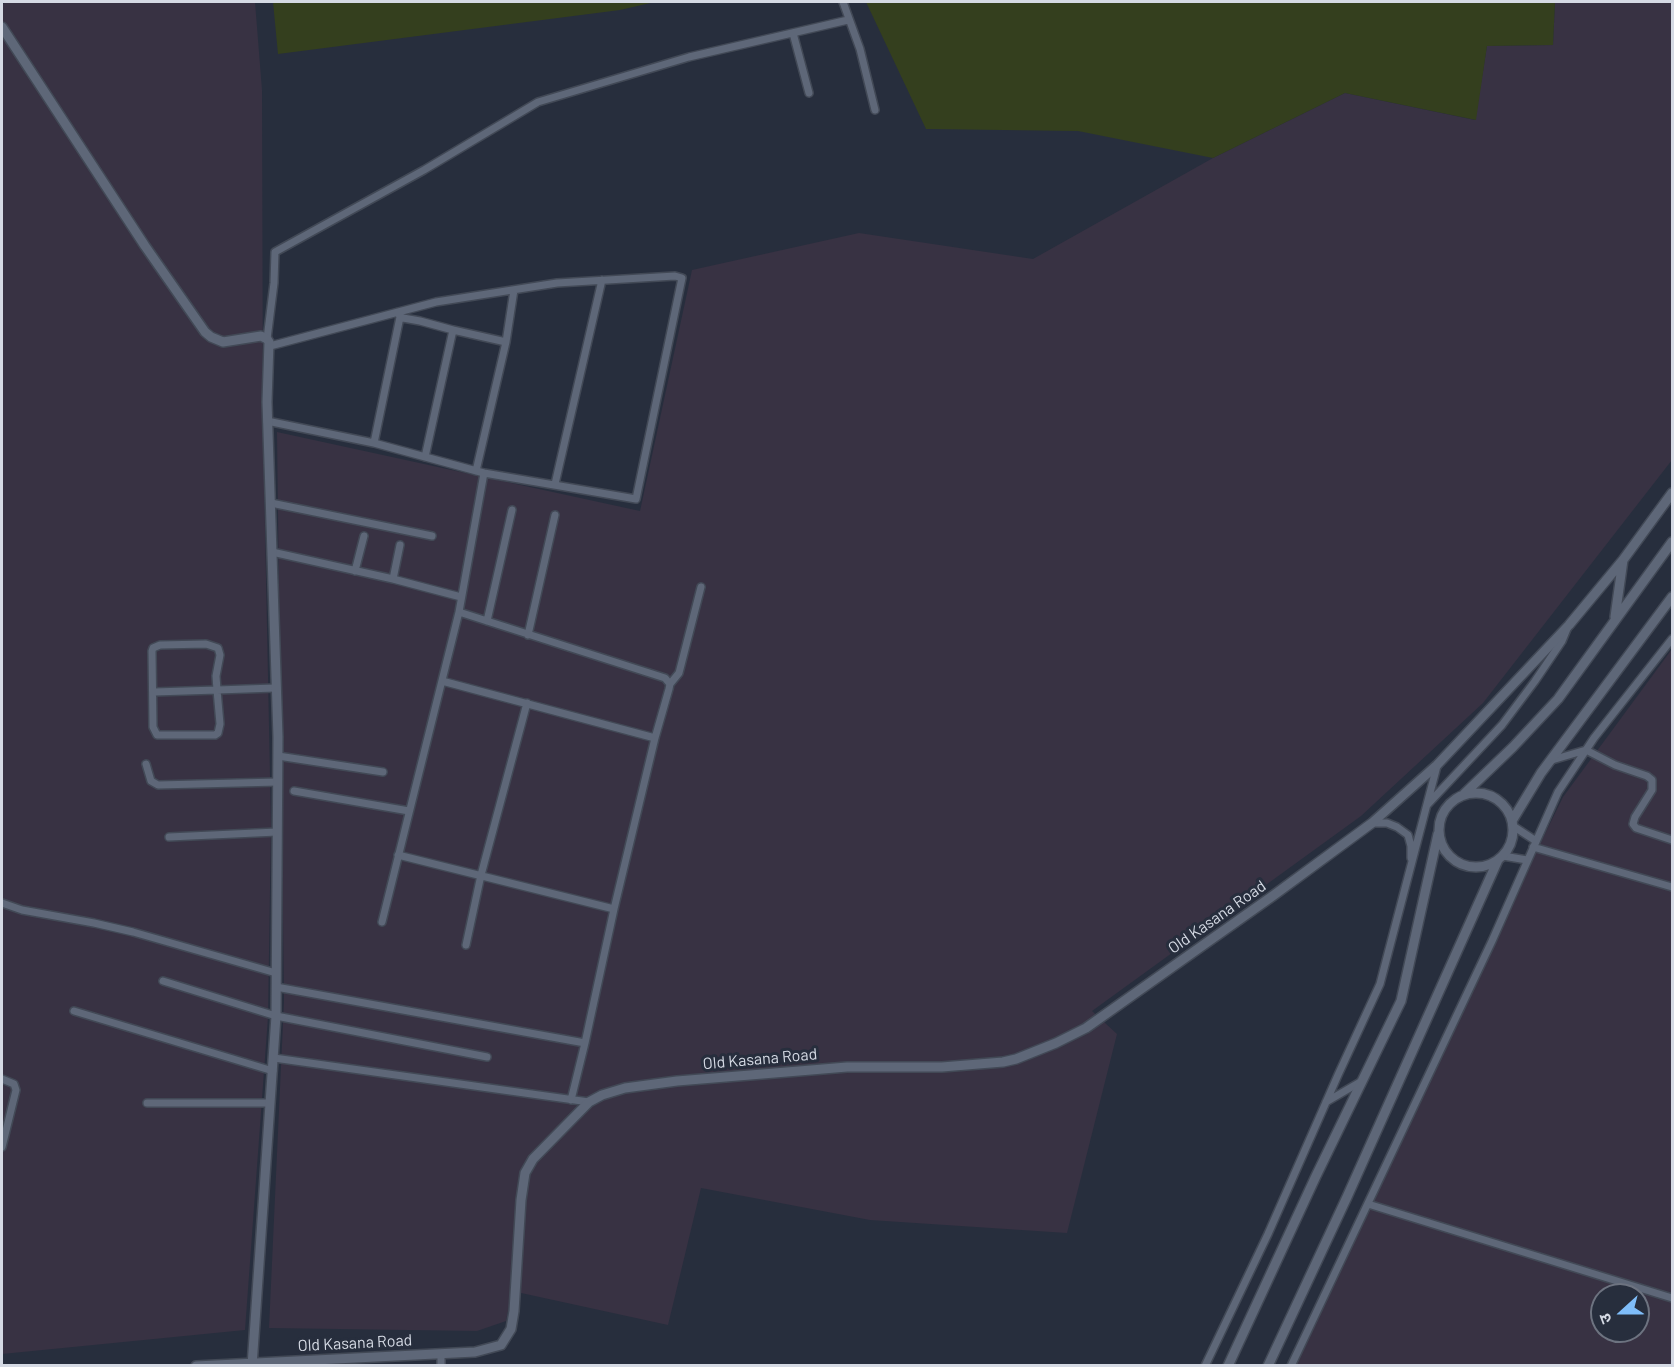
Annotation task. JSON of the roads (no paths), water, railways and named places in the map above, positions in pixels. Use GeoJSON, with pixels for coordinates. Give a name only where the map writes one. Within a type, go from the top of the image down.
{"type":"FeatureCollection","features":[{"type":"Feature","properties":{"kind":"street"},"geometry":{"type":"LineString","coordinates":[[843,2],[860,50],[875,110]]}},
{"type":"Feature","properties":{"kind":"street"},"geometry":{"type":"LineString","coordinates":[[252,1365],[276,1016],[278,756],[267,421],[268,342],[274,292],[275,252],[424,170],[545,99],[689,57],[848,20]]}},
{"type":"Feature","properties":{"kind":"street"},"geometry":{"type":"LineString","coordinates":[[2,27],[205,332],[223,342],[261,336],[268,342]]}},
{"type":"Feature","properties":{"kind":"street"},"geometry":{"type":"LineString","coordinates":[[793,33],[809,93]]}},
{"type":"Feature","properties":{"kind":"street"},"geometry":{"type":"LineString","coordinates":[[267,421],[374,443],[480,472],[636,499],[682,278],[675,276],[557,283],[436,302],[399,314],[268,342]]}},
{"type":"Feature","properties":{"kind":"street"},"geometry":{"type":"LineString","coordinates":[[555,484],[602,280]]}},
{"type":"Feature","properties":{"kind":"street"},"geometry":{"type":"LineString","coordinates":[[382,922],[459,612],[480,472],[514,290]]}},
{"type":"Feature","properties":{"kind":"street"},"geometry":{"type":"LineString","coordinates":[[399,314],[453,330],[506,342]]}},
{"type":"Feature","properties":{"kind":"street"},"geometry":{"type":"LineString","coordinates":[[374,443],[399,314]]}},
{"type":"Feature","properties":{"kind":"street"},"geometry":{"type":"LineString","coordinates":[[425,457],[453,330]]}},
{"type":"Feature","properties":{"kind":"street","name":"Old Kasana Road"},"geometry":{"type":"LineString","coordinates":[[196,1365],[252,1365],[441,1354],[483,1351],[497,1347],[504,1342],[511,1329],[514,1311],[521,1200],[525,1173],[533,1159],[589,1102],[602,1095],[625,1088],[677,1081],[847,1067],[942,1067],[1003,1062],[1056,1043],[1086,1028],[1372,823],[1437,765],[1569,625],[1623,560],[1672,493]]}},
{"type":"Feature","properties":{"kind":"street"},"geometry":{"type":"LineString","coordinates":[[271,504],[432,536]]}},
{"type":"Feature","properties":{"kind":"street"},"geometry":{"type":"LineString","coordinates":[[487,621],[512,510]]}},
{"type":"Feature","properties":{"kind":"street"},"geometry":{"type":"LineString","coordinates":[[528,635],[555,515]]}},
{"type":"Feature","properties":{"kind":"street"},"geometry":{"type":"LineString","coordinates":[[354,571],[364,536]]}},
{"type":"Feature","properties":{"kind":"street"},"geometry":{"type":"LineString","coordinates":[[1464,794],[1558,699],[1672,542]]}},
{"type":"Feature","properties":{"kind":"street"},"geometry":{"type":"LineString","coordinates":[[393,579],[400,545]]}},
{"type":"Feature","properties":{"kind":"street"},"geometry":{"type":"LineString","coordinates":[[272,552],[461,597]]}},
{"type":"Feature","properties":{"kind":"street"},"geometry":{"type":"LineString","coordinates":[[1614,622],[1619,601],[1623,560]]}},
{"type":"Feature","properties":{"kind":"street"},"geometry":{"type":"LineString","coordinates":[[571,1100],[656,738],[670,684],[679,673],[701,587]]}},
{"type":"Feature","properties":{"kind":"street"},"geometry":{"type":"LineString","coordinates":[[1268,1365],[1501,858],[1512,842],[1513,824],[1541,773],[1672,597]]}},
{"type":"Feature","properties":{"kind":"street"},"geometry":{"type":"LineString","coordinates":[[459,612],[661,677],[670,684]]}},
{"type":"Feature","properties":{"kind":"street"},"geometry":{"type":"LineString","coordinates":[[1427,805],[1502,725],[1562,641],[1569,625]]}},
{"type":"Feature","properties":{"kind":"street"},"geometry":{"type":"LineString","coordinates":[[1291,1365],[1492,941],[1558,792],[1586,750],[1670,648],[1672,639]]}},
{"type":"Feature","properties":{"kind":"street"},"geometry":{"type":"LineString","coordinates":[[206,644],[218,648],[220,655],[216,676],[217,690],[218,733],[211,736],[157,735],[153,727],[153,648],[160,645],[206,644]]}},
{"type":"Feature","properties":{"kind":"street"},"geometry":{"type":"LineString","coordinates":[[442,681],[656,738]]}},
{"type":"Feature","properties":{"kind":"street"},"geometry":{"type":"LineString","coordinates":[[154,692],[275,688]]}},
{"type":"Feature","properties":{"kind":"street"},"geometry":{"type":"LineString","coordinates":[[466,945],[481,875],[527,703]]}},
{"type":"Feature","properties":{"kind":"street"},"geometry":{"type":"LineString","coordinates":[[1552,760],[1586,750],[1615,765],[1647,776],[1652,780],[1652,790],[1633,825],[1672,840]]}},
{"type":"Feature","properties":{"kind":"street"},"geometry":{"type":"LineString","coordinates":[[278,756],[383,772]]}},
{"type":"Feature","properties":{"kind":"street"},"geometry":{"type":"LineString","coordinates":[[146,764],[151,782],[158,785],[278,782]]}},
{"type":"Feature","properties":{"kind":"street"},"geometry":{"type":"LineString","coordinates":[[1205,1365],[1268,1234],[1380,984],[1437,765]]}},
{"type":"Feature","properties":{"kind":"street"},"geometry":{"type":"LineString","coordinates":[[294,791],[409,811]]}},
{"type":"Feature","properties":{"kind":"street"},"geometry":{"type":"LineString","coordinates":[[1228,1365],[1401,1001],[1441,815],[1455,798],[1474,792],[1494,797],[1506,807],[1513,824],[1535,844],[1672,887]]}},
{"type":"Feature","properties":{"kind":"street"},"geometry":{"type":"LineString","coordinates":[[1372,823],[1388,823],[1408,835],[1411,846],[1411,867]]}},
{"type":"Feature","properties":{"kind":"street"},"geometry":{"type":"LineString","coordinates":[[170,837],[277,832]]}},
{"type":"Feature","properties":{"kind":"street"},"geometry":{"type":"LineString","coordinates":[[1438,834],[1447,855],[1462,865],[1480,867],[1493,864],[1501,858],[1527,860]]}},
{"type":"Feature","properties":{"kind":"street"},"geometry":{"type":"LineString","coordinates":[[398,855],[614,909]]}},
{"type":"Feature","properties":{"kind":"street"},"geometry":{"type":"LineString","coordinates":[[2,903],[22,910],[94,922],[276,973]]}},
{"type":"Feature","properties":{"kind":"street"},"geometry":{"type":"LineString","coordinates":[[164,981],[276,1016],[487,1057]]}},
{"type":"Feature","properties":{"kind":"street"},"geometry":{"type":"LineString","coordinates":[[276,987],[585,1043]]}},
{"type":"Feature","properties":{"kind":"street"},"geometry":{"type":"LineString","coordinates":[[74,1011],[273,1071]]}},
{"type":"Feature","properties":{"kind":"street"},"geometry":{"type":"LineString","coordinates":[[274,1058],[589,1102]]}},
{"type":"Feature","properties":{"kind":"street"},"geometry":{"type":"LineString","coordinates":[[2,1079],[14,1084],[16,1090],[2,1147]]}},
{"type":"Feature","properties":{"kind":"street"},"geometry":{"type":"LineString","coordinates":[[1326,1102],[1362,1081]]}},
{"type":"Feature","properties":{"kind":"street"},"geometry":{"type":"LineString","coordinates":[[147,1103],[270,1103]]}},
{"type":"Feature","properties":{"kind":"street"},"geometry":{"type":"LineString","coordinates":[[2,1112],[10,1114]]}},
{"type":"Feature","properties":{"kind":"street"},"geometry":{"type":"LineString","coordinates":[[1368,1204],[1672,1298]]}},
{"type":"Feature","properties":{"kind":"street"},"geometry":{"type":"LineString","coordinates":[[441,1354],[441,1365]]}}]}
